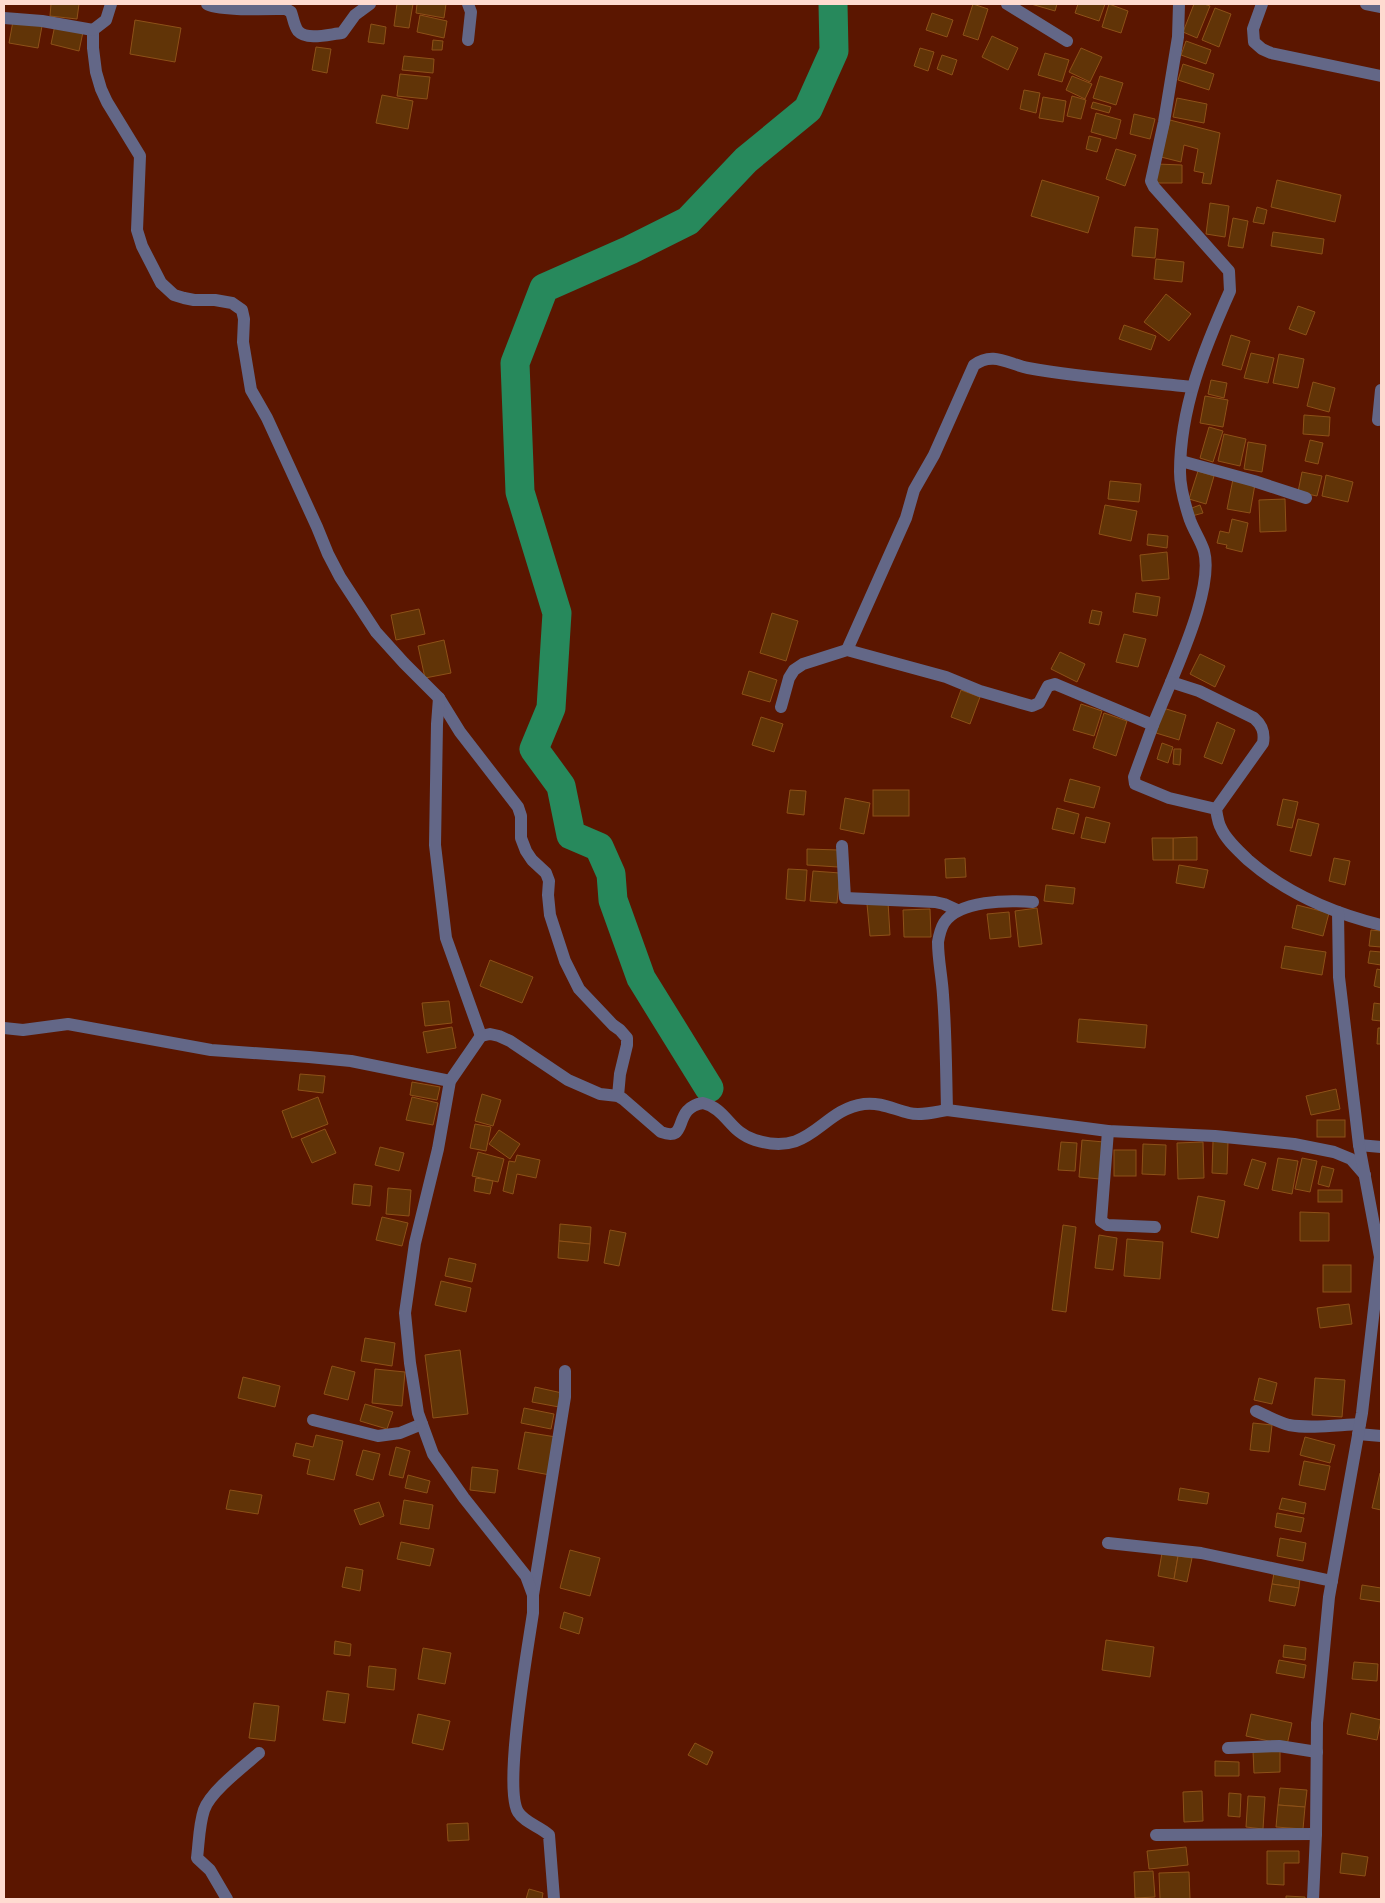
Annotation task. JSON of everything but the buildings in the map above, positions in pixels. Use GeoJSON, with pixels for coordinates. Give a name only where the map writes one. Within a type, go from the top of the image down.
{"type":"FeatureCollection","features":[{"type":"Feature","properties":{"kind":"street"},"geometry":{"type":"LineString","coordinates":[[4,18],[42,21],[94,30],[106,20],[111,4]]}},
{"type":"Feature","properties":{"kind":"street"},"geometry":{"type":"LineString","coordinates":[[207,4],[209,6],[221,7],[286,9],[291,12],[296,29],[300,33],[316,36],[342,33],[355,15],[370,4]]}},
{"type":"Feature","properties":{"kind":"street"},"geometry":{"type":"LineString","coordinates":[[468,4],[471,12],[468,40]]}},
{"type":"Feature","properties":{"kind":"street"},"geometry":{"type":"LineString","coordinates":[[1007,4],[1067,41]]}},
{"type":"Feature","properties":{"kind":"street"},"geometry":{"type":"LineString","coordinates":[[1180,4],[1178,38],[1164,122],[1151,181],[1154,187],[1229,271],[1231,283],[1230,291],[1209,339],[1192,387],[1184,428],[1181,461],[1182,492],[1206,560],[1202,596],[1134,777],[1135,784],[1169,798],[1216,809]]}},
{"type":"Feature","properties":{"kind":"street"},"geometry":{"type":"LineString","coordinates":[[1262,4],[1253,29],[1254,42],[1262,49],[1381,76]]}},
{"type":"Feature","properties":{"kind":"street"},"geometry":{"type":"LineString","coordinates":[[1366,4],[1381,8]]}},
{"type":"Feature","properties":{"kind":"street"},"geometry":{"type":"LineString","coordinates":[[94,30],[95,64],[101,89],[140,156],[137,230],[142,246],[158,276],[174,294],[194,300],[215,300],[232,303],[242,310],[244,319],[243,342],[252,390],[318,526],[328,554],[356,604],[376,632],[440,698],[460,732],[518,807],[521,816],[521,838],[532,860],[546,873],[549,881],[548,894],[552,927],[565,961],[579,988],[627,1038],[628,1045],[620,1074],[618,1096]]}},
{"type":"Feature","properties":{"kind":"street"},"geometry":{"type":"LineString","coordinates":[[847,650],[906,518],[914,490],[934,456],[974,365],[982,359],[992,358],[1042,370],[1192,387]]}},
{"type":"Feature","properties":{"kind":"street"},"geometry":{"type":"LineString","coordinates":[[1378,420],[1381,390]]}},
{"type":"Feature","properties":{"kind":"street"},"geometry":{"type":"LineString","coordinates":[[1181,461],[1254,481],[1306,498]]}},
{"type":"Feature","properties":{"kind":"street"},"geometry":{"type":"LineString","coordinates":[[781,707],[789,678],[794,670],[803,664],[847,650],[946,677],[980,691],[1024,705],[1035,706],[1039,703],[1048,686],[1055,684],[1153,725]]}},
{"type":"Feature","properties":{"kind":"street"},"geometry":{"type":"LineString","coordinates":[[1171,682],[1199,691],[1254,718],[1260,724],[1264,734],[1263,743],[1216,809],[1220,828],[1237,850],[1266,876],[1296,894],[1338,912],[1381,926]]}},
{"type":"Feature","properties":{"kind":"street"},"geometry":{"type":"LineString","coordinates":[[440,698],[437,724],[435,845],[446,938],[481,1036]]}},
{"type":"Feature","properties":{"kind":"street"},"geometry":{"type":"LineString","coordinates":[[842,846],[845,898],[849,900],[927,901],[944,904],[957,910]]}},
{"type":"Feature","properties":{"kind":"street"},"geometry":{"type":"LineString","coordinates":[[947,1110],[945,1036],[938,939],[944,924],[957,910],[982,904],[1015,900],[1033,902]]}},
{"type":"Feature","properties":{"kind":"street"},"geometry":{"type":"LineString","coordinates":[[1312,1899],[1316,1834],[1318,1722],[1332,1581],[1359,1429],[1380,1257],[1359,1145],[1339,977],[1338,912]]}},
{"type":"Feature","properties":{"kind":"street"},"geometry":{"type":"LineString","coordinates":[[4,1028],[23,1030],[68,1024],[210,1050],[351,1061],[450,1080]]}},
{"type":"Feature","properties":{"kind":"street"},"geometry":{"type":"LineString","coordinates":[[534,1595],[526,1576],[464,1498],[433,1454],[418,1412],[411,1371],[405,1313],[416,1243],[438,1149],[450,1080],[481,1036],[490,1034],[510,1040],[568,1080],[600,1094],[618,1096],[656,1128],[673,1135],[677,1133],[688,1109],[691,1106],[703,1103],[719,1110],[737,1132],[755,1140],[780,1144],[800,1140],[850,1108],[864,1104],[882,1104],[908,1113],[918,1114],[947,1110],[1108,1131],[1215,1136],[1294,1144],[1334,1152],[1351,1159],[1365,1175]]}},
{"type":"Feature","properties":{"kind":"street"},"geometry":{"type":"LineString","coordinates":[[1108,1131],[1101,1221],[1107,1225],[1155,1227]]}},
{"type":"Feature","properties":{"kind":"street"},"geometry":{"type":"LineString","coordinates":[[1359,1145],[1381,1148]]}},
{"type":"Feature","properties":{"kind":"street"},"geometry":{"type":"LineString","coordinates":[[554,1899],[549,1835],[524,1818],[515,1804],[514,1771],[517,1727],[534,1595],[565,1397],[565,1371]]}},
{"type":"Feature","properties":{"kind":"street"},"geometry":{"type":"LineString","coordinates":[[1256,1411],[1290,1425],[1359,1429],[1381,1436]]}},
{"type":"Feature","properties":{"kind":"street"},"geometry":{"type":"LineString","coordinates":[[313,1420],[378,1436],[400,1434],[422,1424]]}},
{"type":"Feature","properties":{"kind":"street"},"geometry":{"type":"LineString","coordinates":[[1108,1543],[1201,1553],[1332,1581]]}},
{"type":"Feature","properties":{"kind":"street"},"geometry":{"type":"LineString","coordinates":[[1228,1748],[1279,1746],[1317,1752]]}},
{"type":"Feature","properties":{"kind":"street"},"geometry":{"type":"LineString","coordinates":[[227,1899],[210,1870],[197,1858],[203,1817],[211,1799],[259,1753]]}},
{"type":"Feature","properties":{"kind":"street"},"geometry":{"type":"LineString","coordinates":[[1156,1835],[1316,1834]]}},
{"type":"Feature","properties":{"kind":"waterway"},"geometry":{"type":"LineString","coordinates":[[709,1088],[641,978],[613,900],[611,874],[599,847],[571,835],[561,786],[534,749],[551,708],[557,613],[520,492],[515,363],[544,288],[630,250],[688,221],[746,160],[808,109],[834,51],[833,4]]}}]}
